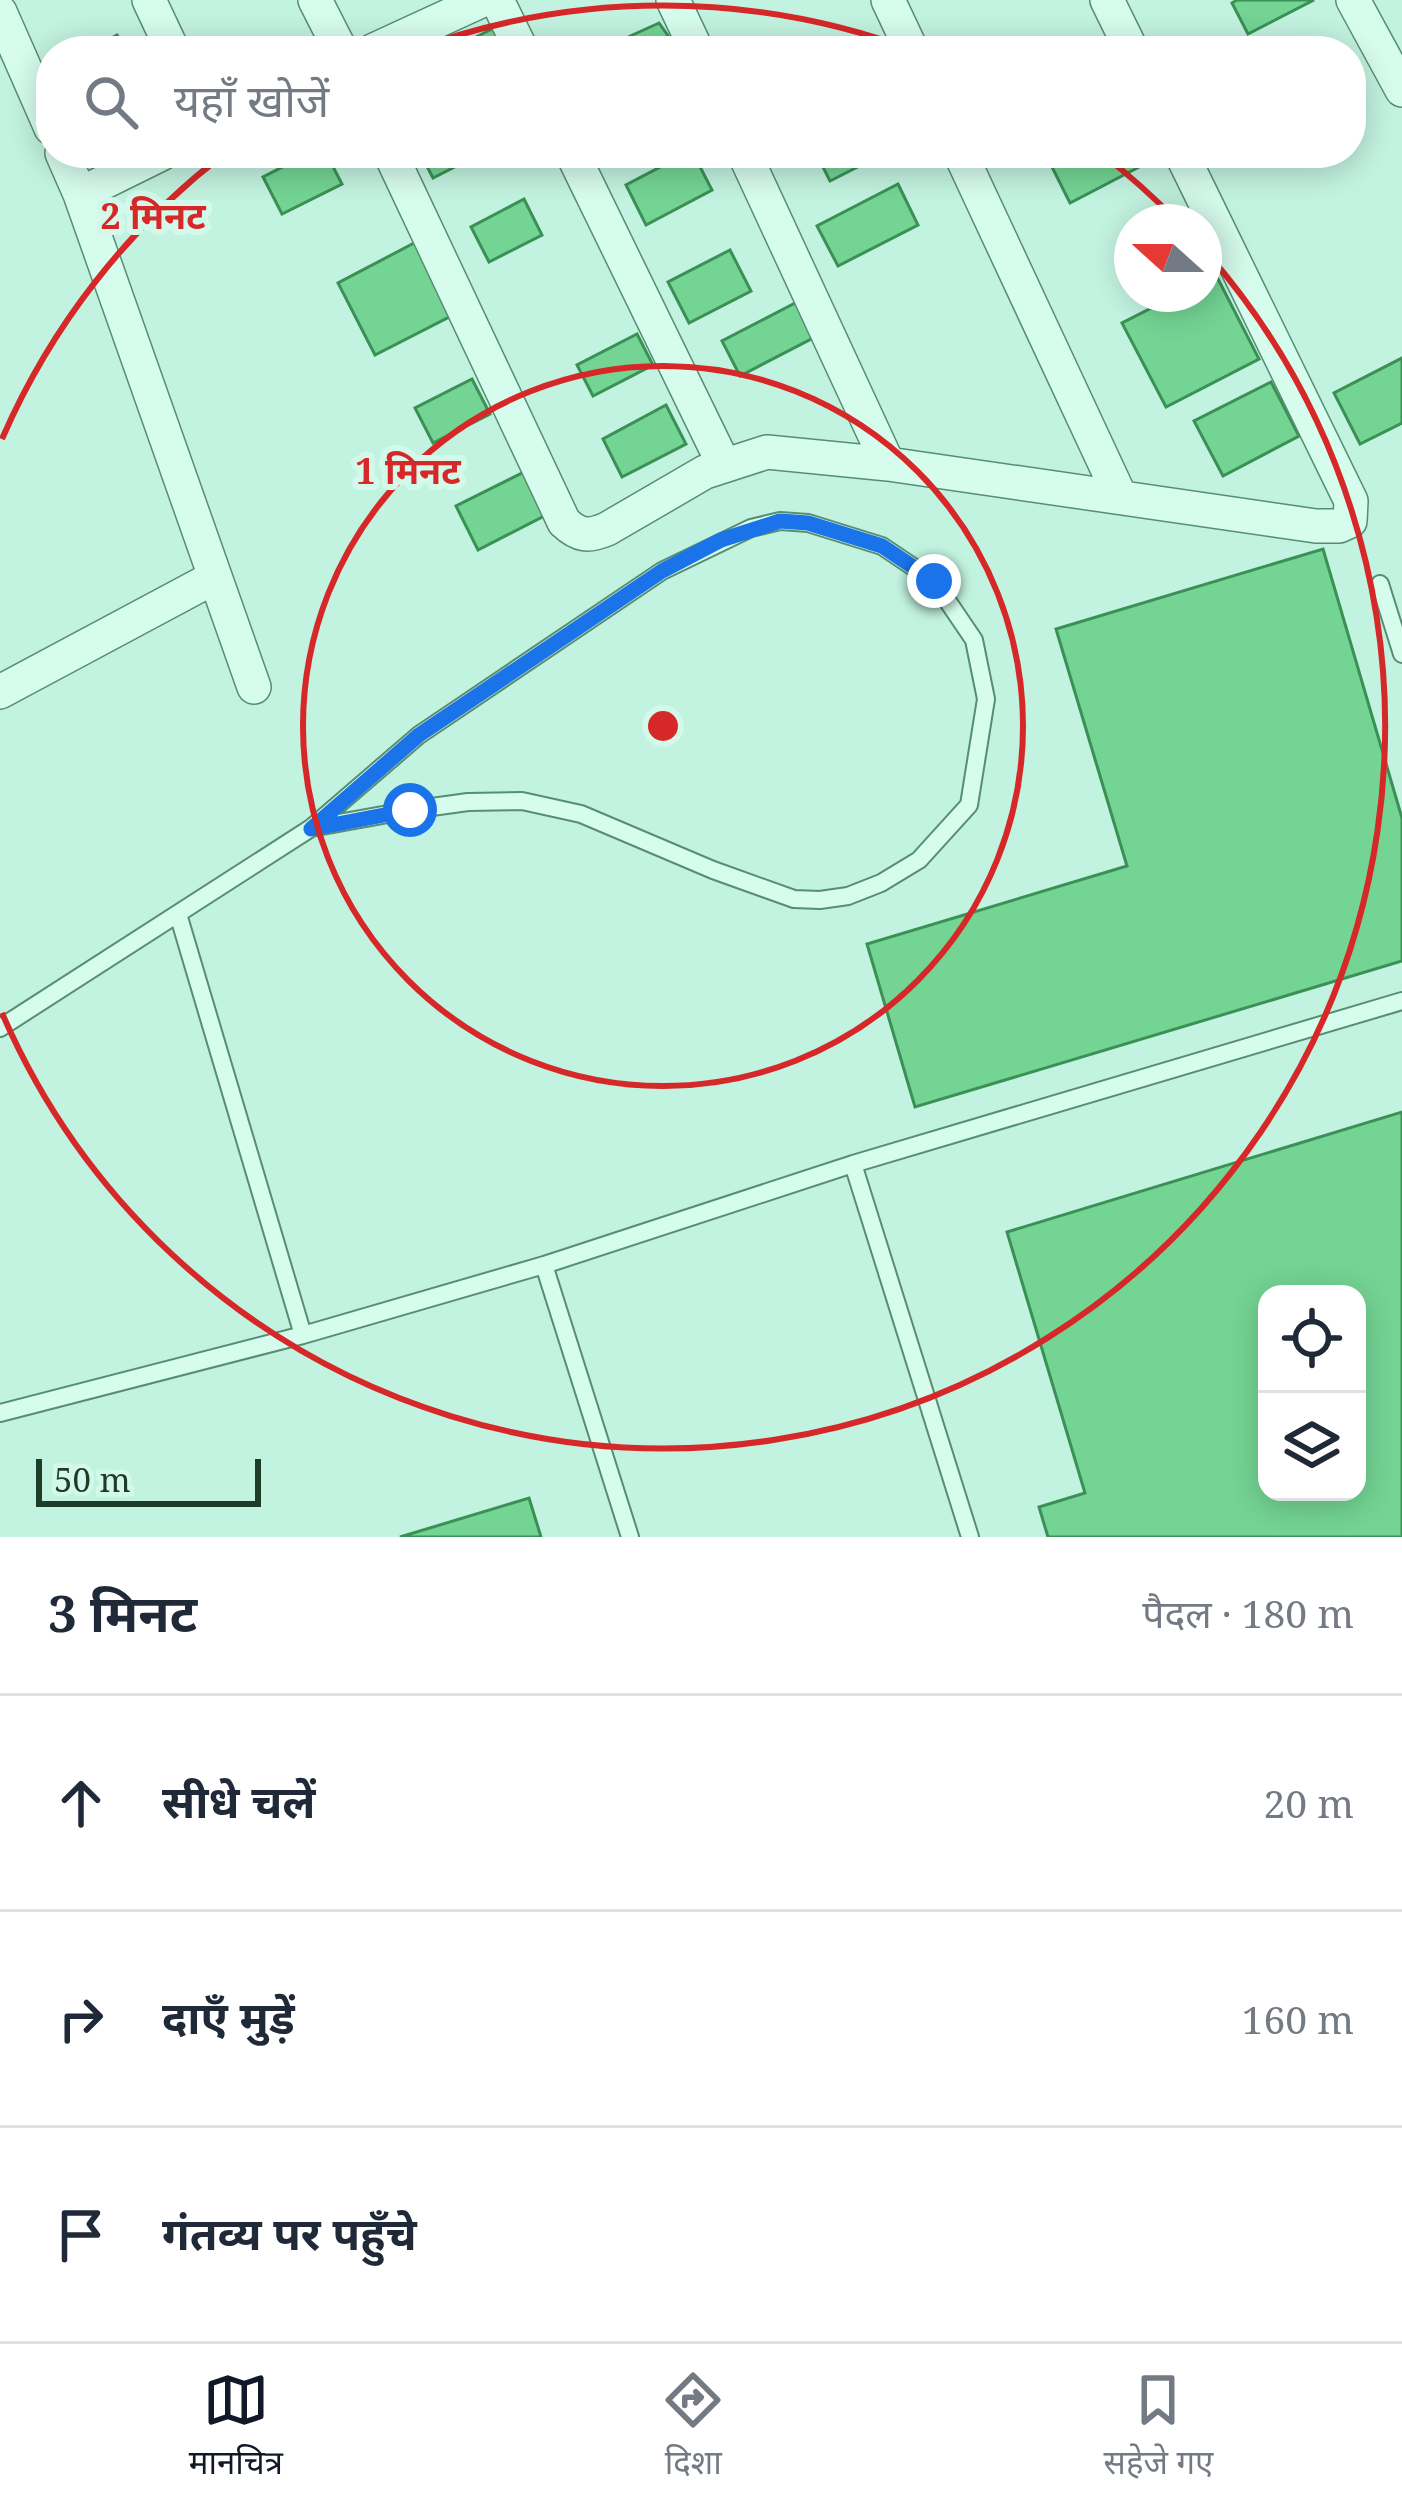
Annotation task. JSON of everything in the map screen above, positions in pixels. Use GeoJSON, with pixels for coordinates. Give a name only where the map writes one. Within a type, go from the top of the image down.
{"type":"FeatureCollection","features":[{"type":"Feature","properties":{"kind":"street"},"geometry":{"type":"LineString","coordinates":[[149,0],[166,36]]}},
{"type":"Feature","properties":{"kind":"street"},"geometry":{"type":"LineString","coordinates":[[315,0],[333,36]]}},
{"type":"Feature","properties":{"kind":"street"},"geometry":{"type":"LineString","coordinates":[[405,36],[483,0]]}},
{"type":"Feature","properties":{"kind":"street"},"geometry":{"type":"LineString","coordinates":[[497,0],[515,36]]}},
{"type":"Feature","properties":{"kind":"street"},"geometry":{"type":"LineString","coordinates":[[673,0],[690,36]]}},
{"type":"Feature","properties":{"kind":"street"},"geometry":{"type":"LineString","coordinates":[[889,0],[905,36]]}},
{"type":"Feature","properties":{"kind":"street"},"geometry":{"type":"LineString","coordinates":[[1107,0],[1125,36]]}},
{"type":"Feature","properties":{"kind":"street"},"geometry":{"type":"LineString","coordinates":[[1353,0],[1402,90]]}},
{"type":"Feature","properties":{"kind":"street"},"geometry":{"type":"LineString","coordinates":[[0,12],[36,94]]}},
{"type":"Feature","properties":{"kind":"street"},"geometry":{"type":"LineString","coordinates":[[69,168],[254,687]]}},
{"type":"Feature","properties":{"kind":"street"},"geometry":{"type":"LineString","coordinates":[[80,194],[133,168]]}},
{"type":"Feature","properties":{"kind":"street"},"geometry":{"type":"LineString","coordinates":[[397,168],[564,522],[576,533],[590,536],[607,529],[724,465],[767,452],[888,464],[1339,526],[1350,521],[1351,501],[1188,168]]}},
{"type":"Feature","properties":{"kind":"street"},"geometry":{"type":"LineString","coordinates":[[579,168],[724,465]]}},
{"type":"Feature","properties":{"kind":"street"},"geometry":{"type":"LineString","coordinates":[[751,168],[888,464]]}},
{"type":"Feature","properties":{"kind":"street"},"geometry":{"type":"LineString","coordinates":[[967,168],[1120,496]]}},
{"type":"Feature","properties":{"kind":"street"},"geometry":{"type":"LineString","coordinates":[[0,692],[215,577]]}},
{"type":"Feature","properties":{"kind":"lane"},"geometry":{"type":"LineString","coordinates":[[0,1028],[311,829],[419,735],[662,571],[752,528],[780,521],[808,523],[882,546],[934,581],[974,640],[986,699],[969,805],[919,860],[848,896],[820,901],[794,898],[712,870],[581,814],[522,801],[429,807],[311,829]]}},
{"type":"Feature","properties":{"kind":"lane"},"geometry":{"type":"LineString","coordinates":[[1380,584],[1402,654]]}},
{"type":"Feature","properties":{"kind":"lane"},"geometry":{"type":"LineString","coordinates":[[178,914],[303,1335]]}},
{"type":"Feature","properties":{"kind":"lane"},"geometry":{"type":"LineString","coordinates":[[0,1413],[303,1335],[544,1265],[853,1164],[1402,1001]]}},
{"type":"Feature","properties":{"kind":"lane"},"geometry":{"type":"LineString","coordinates":[[853,1164],[970,1537]]}},
{"type":"Feature","properties":{"kind":"lane"},"geometry":{"type":"LineString","coordinates":[[544,1265],[630,1537]]}},
{"type":"Feature","properties":{"kind":"building"},"geometry":{"type":"Polygon","coordinates":[[[1314,0],[1248,34],[1232,3],[1314,0]]]}},
{"type":"Feature","properties":{"kind":"building"},"geometry":{"type":"Polygon","coordinates":[[[659,23],[668,36],[630,36],[659,23]]]}},
{"type":"Feature","properties":{"kind":"building"},"geometry":{"type":"Polygon","coordinates":[[[502,24],[508,36],[478,36],[502,24]]]}},
{"type":"Feature","properties":{"kind":"building"},"geometry":{"type":"Polygon","coordinates":[[[281,168],[334,168],[342,184],[282,214],[263,177],[281,168]]]}},
{"type":"Feature","properties":{"kind":"building"},"geometry":{"type":"Polygon","coordinates":[[[428,168],[453,168],[433,178],[428,168]]]}},
{"type":"Feature","properties":{"kind":"building"},"geometry":{"type":"Polygon","coordinates":[[[658,168],[701,168],[712,190],[646,225],[626,185],[658,168]]]}},
{"type":"Feature","properties":{"kind":"building"},"geometry":{"type":"Polygon","coordinates":[[[824,168],[856,168],[830,181],[824,168]]]}},
{"type":"Feature","properties":{"kind":"building"},"geometry":{"type":"Polygon","coordinates":[[[1052,168],[1137,168],[1070,203],[1052,168]]]}},
{"type":"Feature","properties":{"kind":"building"},"geometry":{"type":"Polygon","coordinates":[[[898,184],[918,225],[838,266],[817,226],[898,184]]]}},
{"type":"Feature","properties":{"kind":"building"},"geometry":{"type":"Polygon","coordinates":[[[524,199],[542,235],[489,262],[471,227],[524,199]]]}},
{"type":"Feature","properties":{"kind":"building"},"geometry":{"type":"Polygon","coordinates":[[[416,242],[453,315],[375,355],[338,283],[416,242]]]}},
{"type":"Feature","properties":{"kind":"building"},"geometry":{"type":"Polygon","coordinates":[[[730,250],[751,291],[689,323],[668,282],[730,250]]]}},
{"type":"Feature","properties":{"kind":"building"},"geometry":{"type":"Polygon","coordinates":[[[1222,287],[1259,359],[1166,407],[1122,323],[1144,312],[1222,312],[1222,287]]]}},
{"type":"Feature","properties":{"kind":"building"},"geometry":{"type":"Polygon","coordinates":[[[797,302],[815,337],[740,376],[722,341],[797,302]]]}},
{"type":"Feature","properties":{"kind":"building"},"geometry":{"type":"Polygon","coordinates":[[[637,334],[653,365],[593,396],[577,365],[637,334]]]}},
{"type":"Feature","properties":{"kind":"building"},"geometry":{"type":"Polygon","coordinates":[[[1402,358],[1402,423],[1360,444],[1334,393],[1402,358]]]}},
{"type":"Feature","properties":{"kind":"building"},"geometry":{"type":"Polygon","coordinates":[[[472,379],[490,414],[433,443],[415,408],[472,379]]]}},
{"type":"Feature","properties":{"kind":"building"},"geometry":{"type":"Polygon","coordinates":[[[1271,382],[1299,436],[1223,476],[1194,421],[1271,382]]]}},
{"type":"Feature","properties":{"kind":"building"},"geometry":{"type":"Polygon","coordinates":[[[666,405],[686,444],[622,477],[603,439],[666,405]]]}},
{"type":"Feature","properties":{"kind":"building"},"geometry":{"type":"Polygon","coordinates":[[[526,471],[548,514],[478,550],[456,506],[526,471]]]}},
{"type":"Feature","properties":{"kind":"building"},"geometry":{"type":"Polygon","coordinates":[[[1323,549],[1402,818],[1402,961],[915,1107],[867,944],[1127,866],[1056,629],[1323,549]]]}},
{"type":"Feature","properties":{"kind":"building"},"geometry":{"type":"Polygon","coordinates":[[[1402,1112],[1402,1537],[1048,1537],[1039,1507],[1085,1493],[1007,1232],[1402,1112]]]}},
{"type":"Feature","properties":{"kind":"building"},"geometry":{"type":"Polygon","coordinates":[[[529,1498],[541,1537],[400,1537],[529,1498]]]}},
{"type":"Feature","properties":{"kind":"route"},"geometry":{"type":"LineString","coordinates":[[410,810],[311,829],[419,735],[662,571],[721,540],[780,521],[808,523],[882,546],[934,581]]}}]}
